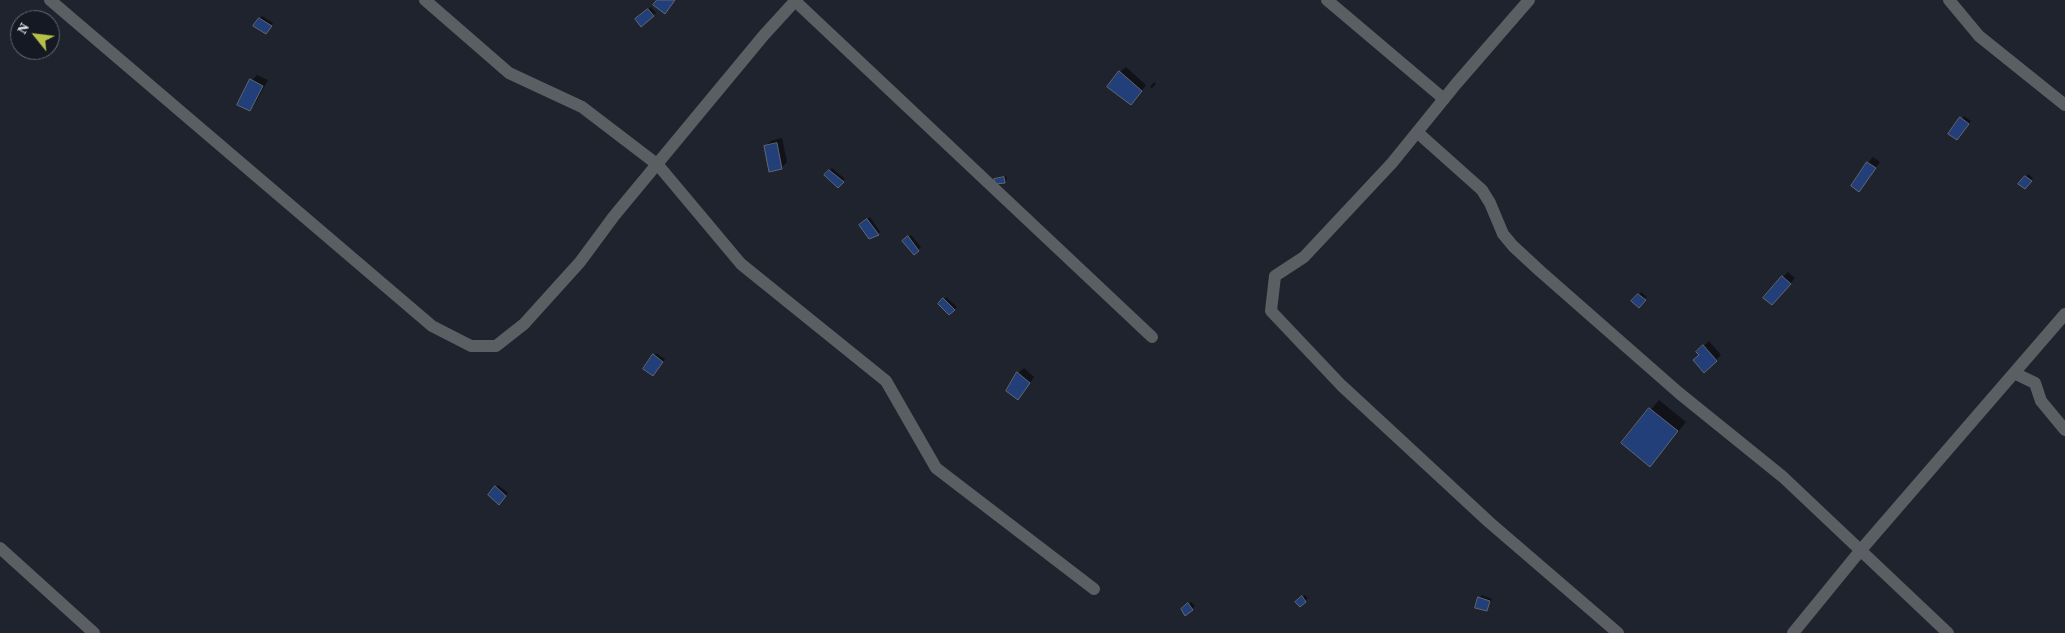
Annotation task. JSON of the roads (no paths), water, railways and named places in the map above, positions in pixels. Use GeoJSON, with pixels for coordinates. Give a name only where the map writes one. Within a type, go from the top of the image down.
{"type":"FeatureCollection","features":[{"type":"Feature","properties":{"kind":"street"},"geometry":{"type":"LineString","coordinates":[[50,0],[432,326],[471,346],[496,346],[524,324],[580,262],[614,216],[795,0],[1152,337]]}},
{"type":"Feature","properties":{"kind":"street"},"geometry":{"type":"LineString","coordinates":[[425,0],[509,72],[582,107],[658,164],[741,264],[886,381],[936,468],[1094,589]]}},
{"type":"Feature","properties":{"kind":"street"},"geometry":{"type":"LineString","coordinates":[[1327,0],[1444,99]]}},
{"type":"Feature","properties":{"kind":"street"},"geometry":{"type":"LineString","coordinates":[[1529,0],[1392,162],[1304,257],[1275,276],[1271,311],[1341,385],[1488,522],[1618,633]]}},
{"type":"Feature","properties":{"kind":"street"},"geometry":{"type":"LineString","coordinates":[[1949,0],[1979,36],[2065,105]]}},
{"type":"Feature","properties":{"kind":"street"},"geometry":{"type":"LineString","coordinates":[[1417,132],[1482,190],[1490,203],[1503,234],[1520,252],[1577,305],[1679,393],[1783,477],[1948,633]]}},
{"type":"Feature","properties":{"kind":"street"},"geometry":{"type":"LineString","coordinates":[[1793,633],[1860,551],[2065,314]]}},
{"type":"Feature","properties":{"kind":"street"},"geometry":{"type":"LineString","coordinates":[[2014,373],[2035,383],[2041,401],[2065,430]]}},
{"type":"Feature","properties":{"kind":"street"},"geometry":{"type":"LineString","coordinates":[[0,548],[94,633]]}}]}
